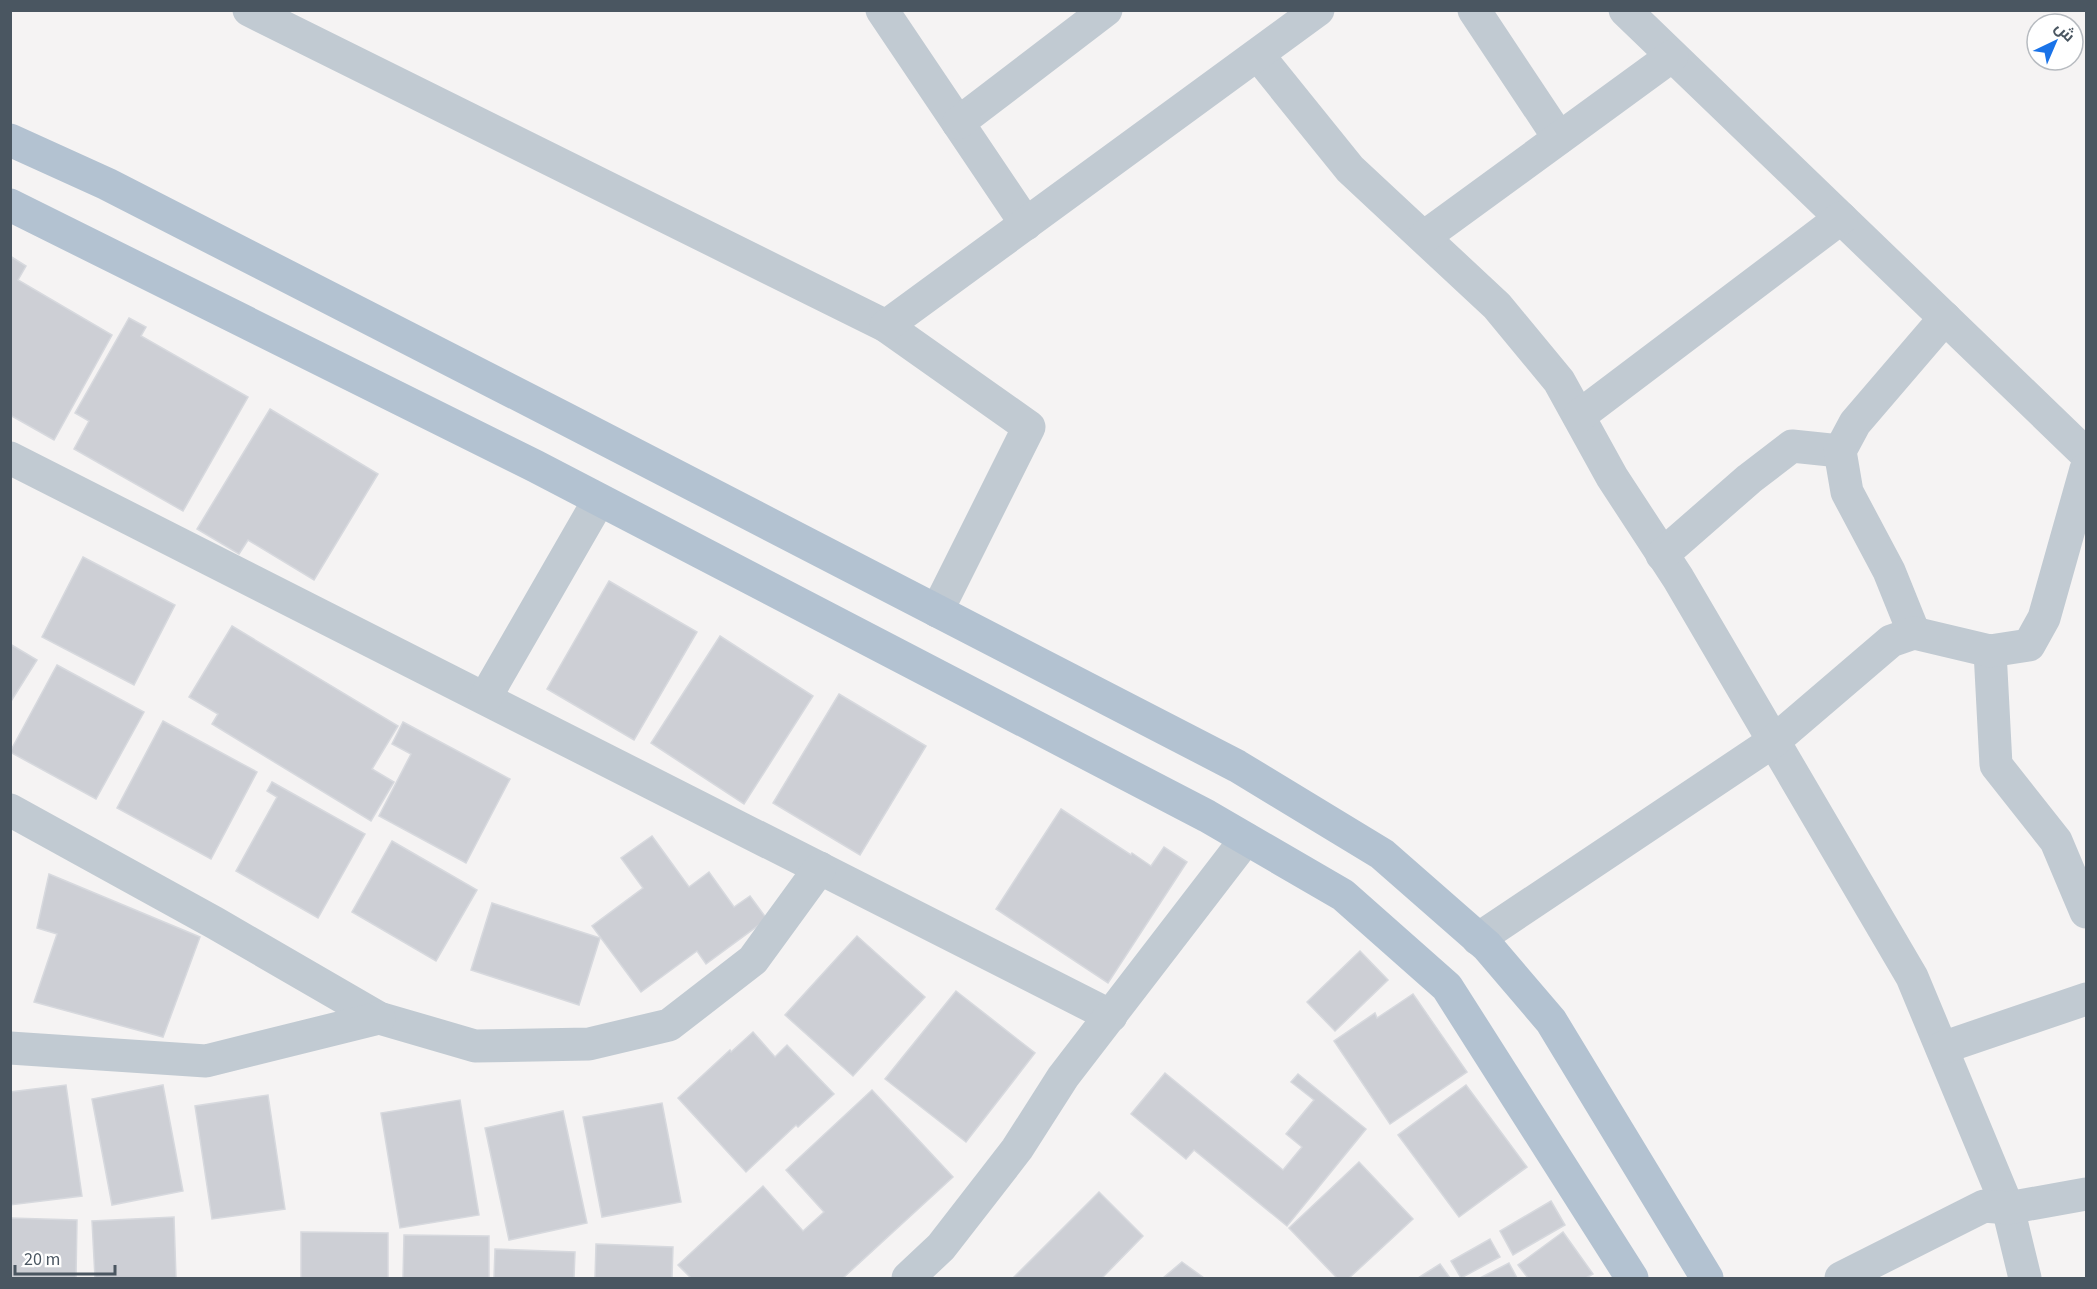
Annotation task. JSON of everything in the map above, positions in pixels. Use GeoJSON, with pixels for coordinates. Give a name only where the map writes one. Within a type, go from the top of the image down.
{"type":"FeatureCollection","features":[{"type":"Feature","properties":{"kind":"main road"},"geometry":{"type":"LineString","coordinates":[[10,140],[107,184],[1237,766],[1382,854],[1478,939],[1551,1021],[1707,1278]]}},
{"type":"Feature","properties":{"kind":"main road"},"geometry":{"type":"LineString","coordinates":[[10,205],[599,500],[1207,816],[1343,895],[1447,987],[1632,1278]]}},
{"type":"Feature","properties":{"kind":"street"},"geometry":{"type":"LineString","coordinates":[[249,10],[886,326],[1029,427],[937,611]]}},
{"type":"Feature","properties":{"kind":"street"},"geometry":{"type":"LineString","coordinates":[[882,10],[1026,224]]}},
{"type":"Feature","properties":{"kind":"street"},"geometry":{"type":"LineString","coordinates":[[958,123],[1106,10]]}},
{"type":"Feature","properties":{"kind":"street"},"geometry":{"type":"LineString","coordinates":[[886,326],[1318,10]]}},
{"type":"Feature","properties":{"kind":"street"},"geometry":{"type":"LineString","coordinates":[[1474,10],[1558,138]]}},
{"type":"Feature","properties":{"kind":"street"},"geometry":{"type":"LineString","coordinates":[[1625,10],[2086,454]]}},
{"type":"Feature","properties":{"kind":"street"},"geometry":{"type":"LineString","coordinates":[[1258,55],[1350,169],[1497,306],[1559,381],[1612,477],[1662,555],[1774,741],[1912,977],[2007,1208],[2025,1278]]}},
{"type":"Feature","properties":{"kind":"street"},"geometry":{"type":"LineString","coordinates":[[1424,237],[1672,56]]}},
{"type":"Feature","properties":{"kind":"street"},"geometry":{"type":"LineString","coordinates":[[1579,416],[1841,218]]}},
{"type":"Feature","properties":{"kind":"street"},"geometry":{"type":"LineString","coordinates":[[1914,633],[1889,571],[1847,492],[1840,451],[1855,423],[1945,318]]}},
{"type":"Feature","properties":{"kind":"street"},"geometry":{"type":"LineString","coordinates":[[1662,555],[1749,479],[1792,446],[1840,451]]}},
{"type":"Feature","properties":{"kind":"street"},"geometry":{"type":"LineString","coordinates":[[10,458],[1111,1016]]}},
{"type":"Feature","properties":{"kind":"street"},"geometry":{"type":"LineString","coordinates":[[1478,939],[1774,741],[1891,641],[1914,633],[1990,651],[2029,645],[2044,618],[2086,469]]}},
{"type":"Feature","properties":{"kind":"street"},"geometry":{"type":"LineString","coordinates":[[485,698],[599,500]]}},
{"type":"Feature","properties":{"kind":"street"},"geometry":{"type":"LineString","coordinates":[[1990,651],[1996,765],[2056,841],[2086,912]]}},
{"type":"Feature","properties":{"kind":"street"},"geometry":{"type":"LineString","coordinates":[[10,810],[379,1017],[475,1046],[589,1044],[669,1025],[753,960],[820,868]]}},
{"type":"Feature","properties":{"kind":"street"},"geometry":{"type":"LineString","coordinates":[[908,1278],[941,1247],[1017,1149],[1063,1077],[1246,838]]}},
{"type":"Feature","properties":{"kind":"street"},"geometry":{"type":"LineString","coordinates":[[1942,1048],[2086,999]]}},
{"type":"Feature","properties":{"kind":"street"},"geometry":{"type":"LineString","coordinates":[[10,1048],[206,1061],[379,1017]]}},
{"type":"Feature","properties":{"kind":"street"},"geometry":{"type":"LineString","coordinates":[[1842,1278],[1984,1206],[2007,1208],[2086,1194]]}},
{"type":"Feature","properties":{"kind":"building"},"geometry":{"type":"Polygon","coordinates":[[[10,256],[26,266],[18,280],[112,335],[54,440],[10,415],[10,256]]]}},
{"type":"Feature","properties":{"kind":"building"},"geometry":{"type":"Polygon","coordinates":[[[129,318],[146,327],[141,336],[248,397],[183,511],[74,449],[89,421],[75,413],[129,318]]]}},
{"type":"Feature","properties":{"kind":"building"},"geometry":{"type":"Polygon","coordinates":[[[270,409],[378,474],[314,580],[248,540],[239,554],[197,529],[270,409]]]}},
{"type":"Feature","properties":{"kind":"building"},"geometry":{"type":"Polygon","coordinates":[[[83,557],[175,605],[134,685],[42,637],[83,557]]]}},
{"type":"Feature","properties":{"kind":"building"},"geometry":{"type":"Polygon","coordinates":[[[609,581],[697,632],[634,740],[547,689],[609,581]]]}},
{"type":"Feature","properties":{"kind":"building"},"geometry":{"type":"Polygon","coordinates":[[[232,626],[398,726],[372,769],[394,782],[371,821],[212,724],[218,714],[189,697],[232,626]]]}},
{"type":"Feature","properties":{"kind":"building"},"geometry":{"type":"Polygon","coordinates":[[[720,636],[813,696],[744,804],[651,743],[720,636]]]}},
{"type":"Feature","properties":{"kind":"building"},"geometry":{"type":"Polygon","coordinates":[[[10,644],[37,660],[10,703],[10,644]]]}},
{"type":"Feature","properties":{"kind":"building"},"geometry":{"type":"Polygon","coordinates":[[[57,665],[144,712],[96,799],[10,752],[57,665]]]}},
{"type":"Feature","properties":{"kind":"building"},"geometry":{"type":"Polygon","coordinates":[[[839,694],[926,746],[860,855],[773,803],[839,694]]]}},
{"type":"Feature","properties":{"kind":"building"},"geometry":{"type":"Polygon","coordinates":[[[163,721],[257,772],[211,859],[117,808],[163,721]]]}},
{"type":"Feature","properties":{"kind":"building"},"geometry":{"type":"Polygon","coordinates":[[[403,722],[510,779],[466,863],[379,816],[411,754],[392,744],[403,722]]]}},
{"type":"Feature","properties":{"kind":"building"},"geometry":{"type":"Polygon","coordinates":[[[272,782],[365,834],[318,918],[236,871],[277,797],[267,791],[272,782]]]}},
{"type":"Feature","properties":{"kind":"building"},"geometry":{"type":"Polygon","coordinates":[[[1061,809],[1151,866],[1164,847],[1187,862],[1108,983],[996,909],[1061,809]]]}},
{"type":"Feature","properties":{"kind":"building"},"geometry":{"type":"Polygon","coordinates":[[[652,836],[689,887],[709,872],[734,907],[750,896],[767,919],[706,964],[697,951],[641,992],[592,926],[643,888],[621,858],[652,836]]]}},
{"type":"Feature","properties":{"kind":"building"},"geometry":{"type":"Polygon","coordinates":[[[392,841],[477,890],[436,961],[352,912],[392,841]]]}},
{"type":"Feature","properties":{"kind":"building"},"geometry":{"type":"Polygon","coordinates":[[[49,874],[200,937],[163,1037],[34,1002],[57,934],[37,928],[49,874]]]}},
{"type":"Feature","properties":{"kind":"building"},"geometry":{"type":"Polygon","coordinates":[[[492,903],[600,938],[579,1005],[471,970],[492,903]]]}},
{"type":"Feature","properties":{"kind":"building"},"geometry":{"type":"Polygon","coordinates":[[[857,936],[925,997],[853,1076],[785,1015],[857,936]]]}},
{"type":"Feature","properties":{"kind":"building"},"geometry":{"type":"Polygon","coordinates":[[[1360,951],[1388,980],[1335,1031],[1307,1002],[1360,951]]]}},
{"type":"Feature","properties":{"kind":"building"},"geometry":{"type":"Polygon","coordinates":[[[956,991],[1035,1053],[966,1142],[885,1079],[956,991]]]}},
{"type":"Feature","properties":{"kind":"building"},"geometry":{"type":"Polygon","coordinates":[[[1413,994],[1467,1072],[1390,1124],[1334,1041],[1375,1013],[1377,1018],[1413,994]]]}},
{"type":"Feature","properties":{"kind":"building"},"geometry":{"type":"Polygon","coordinates":[[[753,1032],[775,1057],[787,1045],[834,1094],[798,1127],[796,1125],[746,1172],[678,1098],[753,1032]]]}},
{"type":"Feature","properties":{"kind":"building"},"geometry":{"type":"Polygon","coordinates":[[[1165,1073],[1283,1170],[1302,1147],[1286,1134],[1314,1100],[1291,1082],[1298,1074],[1366,1129],[1287,1226],[1194,1150],[1186,1159],[1131,1114],[1165,1073]]]}},
{"type":"Feature","properties":{"kind":"building"},"geometry":{"type":"Polygon","coordinates":[[[66,1085],[82,1196],[10,1205],[10,1092],[66,1085]]]}},
{"type":"Feature","properties":{"kind":"building"},"geometry":{"type":"Polygon","coordinates":[[[163,1085],[183,1191],[112,1205],[92,1099],[163,1085]]]}},
{"type":"Feature","properties":{"kind":"building"},"geometry":{"type":"Polygon","coordinates":[[[1466,1085],[1527,1167],[1459,1217],[1398,1135],[1466,1085]]]}},
{"type":"Feature","properties":{"kind":"building"},"geometry":{"type":"Polygon","coordinates":[[[872,1090],[953,1177],[843,1278],[691,1278],[678,1265],[763,1186],[803,1231],[824,1212],[786,1170],[872,1090]]]}},
{"type":"Feature","properties":{"kind":"building"},"geometry":{"type":"Polygon","coordinates":[[[268,1095],[285,1209],[212,1219],[195,1106],[268,1095]]]}},
{"type":"Feature","properties":{"kind":"building"},"geometry":{"type":"Polygon","coordinates":[[[460,1100],[479,1215],[400,1228],[381,1113],[460,1100]]]}},
{"type":"Feature","properties":{"kind":"building"},"geometry":{"type":"Polygon","coordinates":[[[662,1103],[681,1202],[602,1217],[583,1117],[662,1103]]]}},
{"type":"Feature","properties":{"kind":"building"},"geometry":{"type":"Polygon","coordinates":[[[563,1111],[587,1223],[509,1240],[485,1128],[563,1111]]]}},
{"type":"Feature","properties":{"kind":"building"},"geometry":{"type":"Polygon","coordinates":[[[1359,1162],[1413,1219],[1349,1278],[1337,1278],[1289,1228],[1359,1162]]]}},
{"type":"Feature","properties":{"kind":"building"},"geometry":{"type":"Polygon","coordinates":[[[1099,1192],[1143,1236],[1102,1278],[1013,1278],[1099,1192]]]}},
{"type":"Feature","properties":{"kind":"building"},"geometry":{"type":"Polygon","coordinates":[[[1551,1201],[1565,1225],[1513,1255],[1500,1231],[1551,1201]]]}},
{"type":"Feature","properties":{"kind":"building"},"geometry":{"type":"Polygon","coordinates":[[[174,1217],[176,1278],[95,1278],[92,1221],[174,1217]]]}},
{"type":"Feature","properties":{"kind":"building"},"geometry":{"type":"Polygon","coordinates":[[[10,1218],[77,1220],[76,1278],[10,1278],[10,1218]]]}},
{"type":"Feature","properties":{"kind":"building"},"geometry":{"type":"Polygon","coordinates":[[[301,1232],[388,1233],[388,1278],[301,1278],[301,1232]]]}},
{"type":"Feature","properties":{"kind":"building"},"geometry":{"type":"Polygon","coordinates":[[[1563,1232],[1593,1274],[1586,1278],[1528,1278],[1518,1265],[1563,1232]]]}},
{"type":"Feature","properties":{"kind":"building"},"geometry":{"type":"Polygon","coordinates":[[[404,1235],[489,1236],[489,1278],[403,1278],[404,1235]]]}},
{"type":"Feature","properties":{"kind":"building"},"geometry":{"type":"Polygon","coordinates":[[[1490,1239],[1500,1257],[1461,1278],[1451,1261],[1490,1239]]]}},
{"type":"Feature","properties":{"kind":"building"},"geometry":{"type":"Polygon","coordinates":[[[596,1244],[673,1247],[672,1278],[595,1278],[596,1244]]]}},
{"type":"Feature","properties":{"kind":"building"},"geometry":{"type":"Polygon","coordinates":[[[495,1249],[575,1252],[574,1278],[494,1278],[495,1249]]]}},
{"type":"Feature","properties":{"kind":"building"},"geometry":{"type":"Polygon","coordinates":[[[1182,1262],[1204,1278],[1163,1278],[1182,1262]]]}},
{"type":"Feature","properties":{"kind":"building"},"geometry":{"type":"Polygon","coordinates":[[[1509,1263],[1517,1278],[1480,1278],[1509,1263]]]}},
{"type":"Feature","properties":{"kind":"building"},"geometry":{"type":"Polygon","coordinates":[[[1440,1264],[1450,1278],[1418,1278],[1440,1264]]]}}]}
